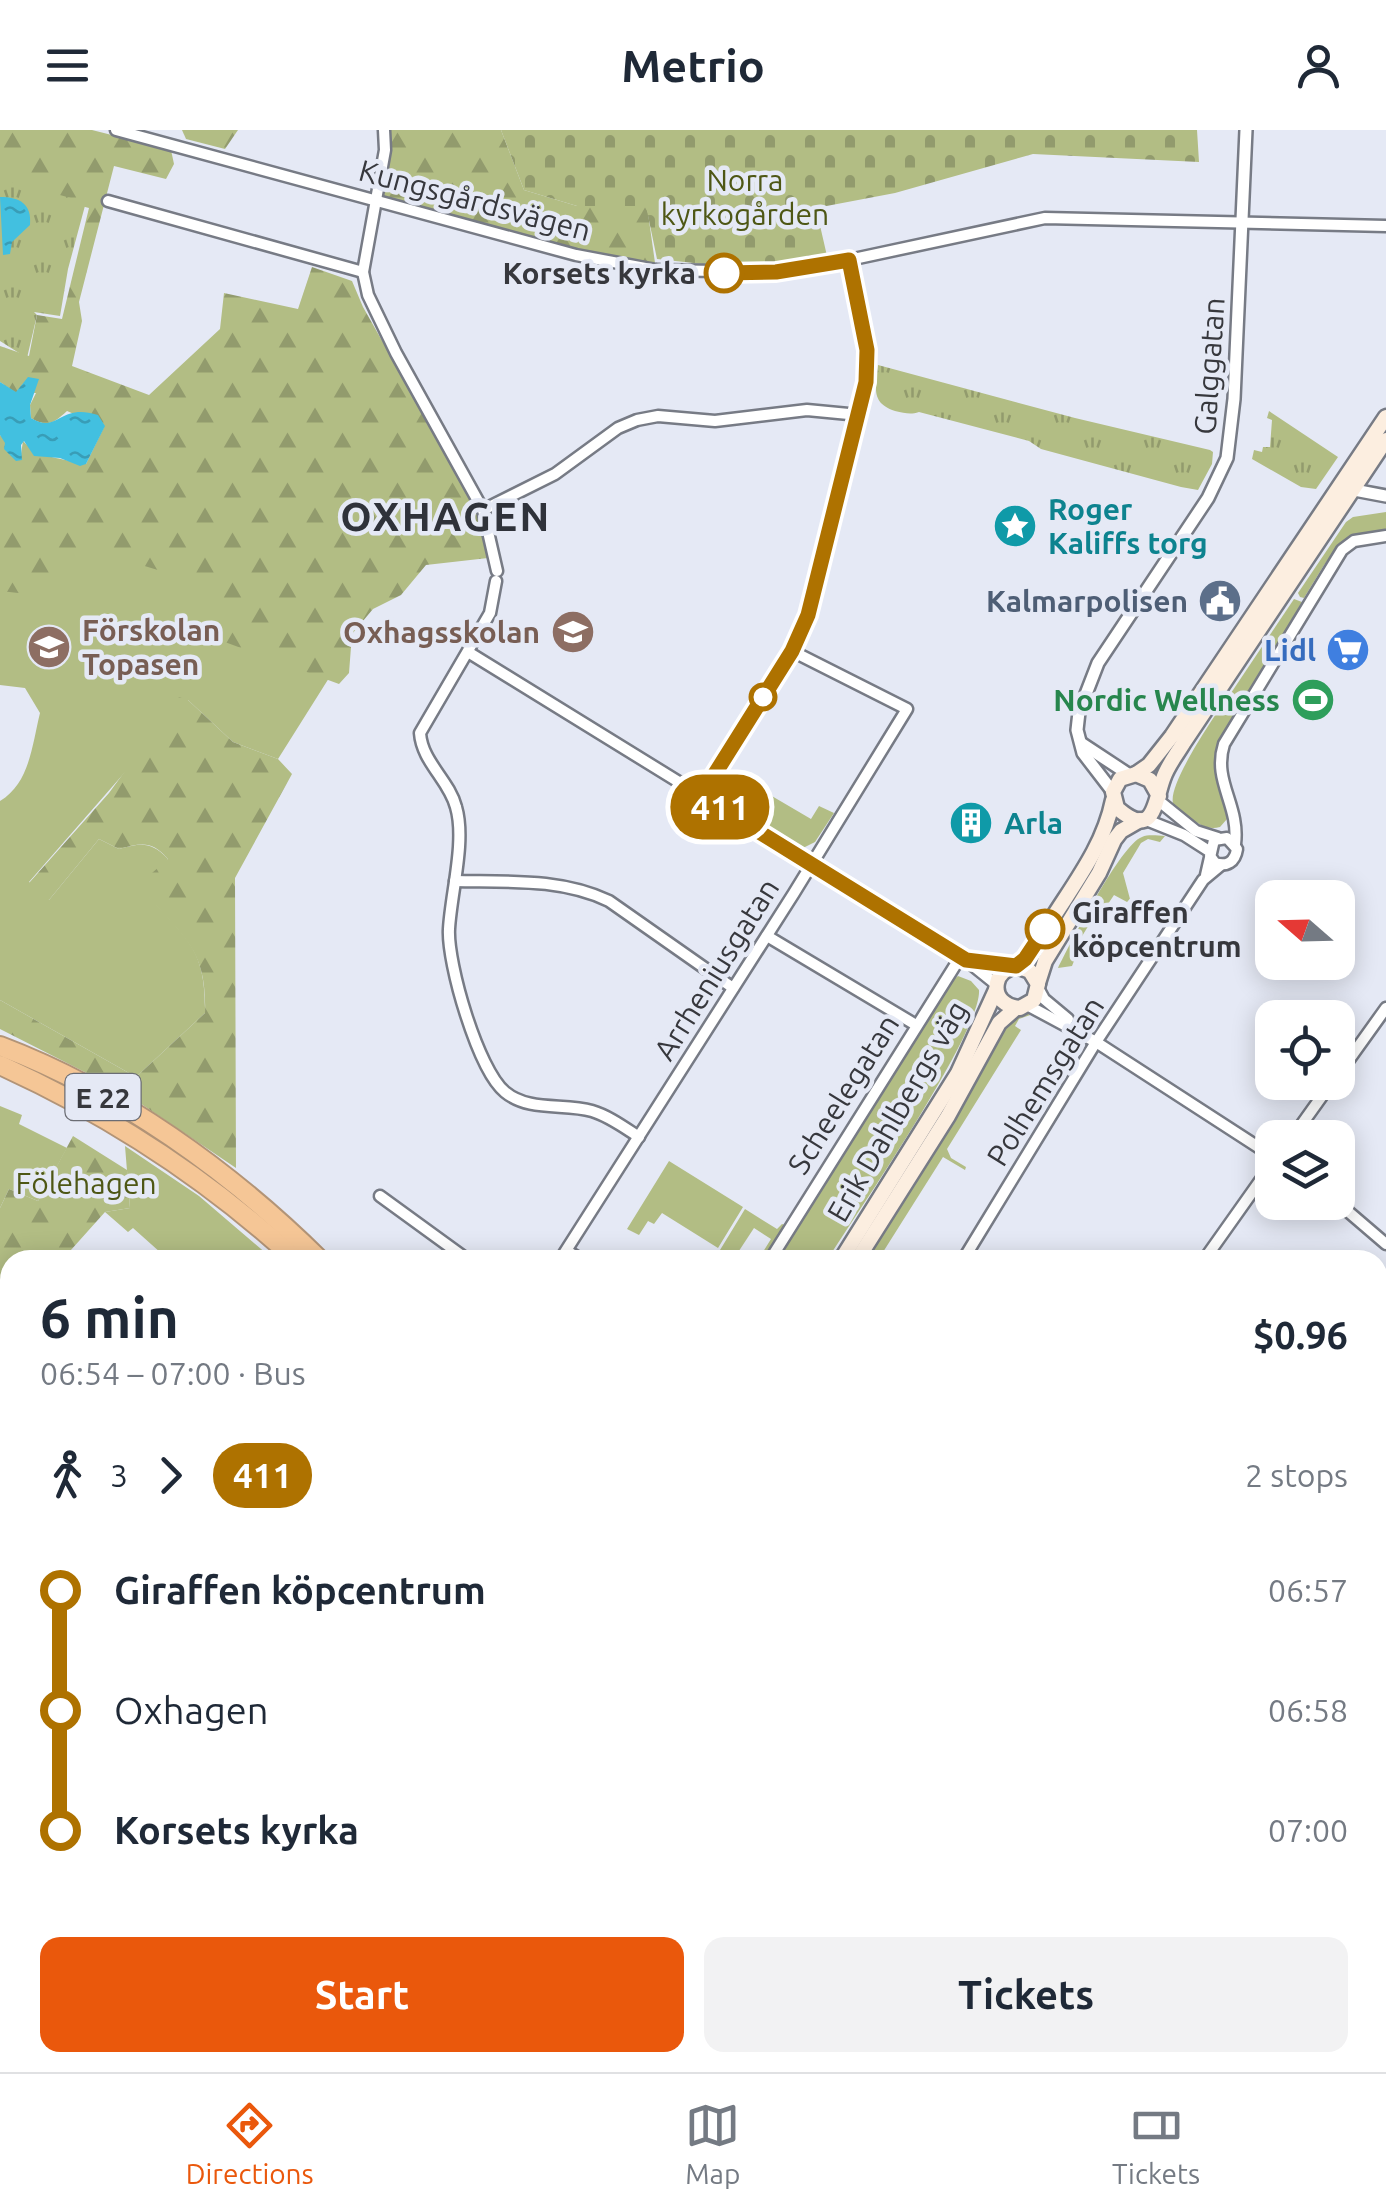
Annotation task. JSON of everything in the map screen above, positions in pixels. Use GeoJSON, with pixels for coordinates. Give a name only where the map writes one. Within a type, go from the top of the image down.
{"type":"FeatureCollection","features":[{"type":"Feature","properties":{"kind":"highway","name":"E 22"},"geometry":{"type":"LineString","coordinates":[[0,1046],[94,1091],[166,1134],[234,1184],[309,1250]]}},
{"type":"Feature","properties":{"kind":"highway","name":"E 22"},"geometry":{"type":"LineString","coordinates":[[0,1065],[87,1107],[156,1148],[224,1198],[284,1250]]}},
{"type":"Feature","properties":{"kind":"main road","name":"Erik Dahlbergs väg"},"geometry":{"type":"LineString","coordinates":[[864,1250],[948,1116],[999,1023],[1036,996],[1045,961],[1099,873],[1114,840],[1121,830],[1154,812],[1167,771],[1184,742],[1347,488],[1386,417]]}},
{"type":"Feature","properties":{"kind":"main road","name":"Erik Dahlbergs väg"},"geometry":{"type":"LineString","coordinates":[[848,1250],[958,1073],[1000,975],[1030,952],[1094,854],[1107,825],[1117,782],[1149,765],[1172,736],[1347,488],[1386,440]]}},
{"type":"Feature","properties":{"kind":"main road"},"geometry":{"type":"LineString","coordinates":[[1132,774],[1150,780],[1159,798]]}},
{"type":"Feature","properties":{"kind":"main road"},"geometry":{"type":"LineString","coordinates":[[1113,796],[1125,814],[1142,819]]}},
{"type":"Feature","properties":{"kind":"main road"},"geometry":{"type":"LineString","coordinates":[[1013,967],[1030,971],[1038,986]]}},
{"type":"Feature","properties":{"kind":"main road","name":"Erik Dahlbergs väg"},"geometry":{"type":"LineString","coordinates":[[996,987],[1003,1002],[1022,1007]]}},
{"type":"Feature","properties":{"kind":"street","name":"Kungsgårdsvägen"},"geometry":{"type":"LineString","coordinates":[[116,130],[576,256],[656,270],[764,273],[849,260],[1045,218],[1386,226]]}},
{"type":"Feature","properties":{"kind":"street"},"geometry":{"type":"LineString","coordinates":[[384,130],[385,150],[363,272],[368,295],[483,510],[497,576],[490,613],[420,732],[428,760],[456,806],[450,955],[490,1075],[516,1099],[596,1112],[639,1137]]}},
{"type":"Feature","properties":{"kind":"street","name":"Galggatan"},"geometry":{"type":"LineString","coordinates":[[1080,743],[1077,722],[1091,676],[1208,498],[1227,458],[1234,399],[1246,130]]}},
{"type":"Feature","properties":{"kind":"street"},"geometry":{"type":"LineString","coordinates":[[108,201],[363,272]]}},
{"type":"Feature","properties":{"kind":"street"},"geometry":{"type":"LineString","coordinates":[[701,796],[792,651],[808,615],[866,382],[867,350],[849,260]]}},
{"type":"Feature","properties":{"kind":"street"},"geometry":{"type":"LineString","coordinates":[[483,510],[546,480],[618,428],[637,420],[658,416],[728,420],[806,410],[859,415]]}},
{"type":"Feature","properties":{"kind":"street"},"geometry":{"type":"LineString","coordinates":[[1347,488],[1386,496]]}},
{"type":"Feature","properties":{"kind":"street"},"geometry":{"type":"LineString","coordinates":[[1142,819],[1184,835],[1221,865],[1236,856],[1238,822],[1219,765],[1229,736],[1342,550],[1354,541],[1386,536]]}},
{"type":"Feature","properties":{"kind":"street","name":"Arrheniusgatan"},"geometry":{"type":"LineString","coordinates":[[566,1250],[907,709],[792,651]]}},
{"type":"Feature","properties":{"kind":"street"},"geometry":{"type":"LineString","coordinates":[[468,652],[964,958],[996,987]]}},
{"type":"Feature","properties":{"kind":"street"},"geometry":{"type":"LineString","coordinates":[[1080,743],[1132,774]]}},
{"type":"Feature","properties":{"kind":"street"},"geometry":{"type":"LineString","coordinates":[[1080,743],[1088,762],[1113,796]]}},
{"type":"Feature","properties":{"kind":"street"},"geometry":{"type":"LineString","coordinates":[[1159,798],[1196,831],[1235,844]]}},
{"type":"Feature","properties":{"kind":"street"},"geometry":{"type":"LineString","coordinates":[[1209,853],[1227,832],[1233,810]]}},
{"type":"Feature","properties":{"kind":"street","name":"Polhemsgatan"},"geometry":{"type":"LineString","coordinates":[[1203,880],[1209,853]]}},
{"type":"Feature","properties":{"kind":"street","name":"Polhemsgatan"},"geometry":{"type":"LineString","coordinates":[[969,1250],[1096,1042],[1203,880],[1221,865]]}},
{"type":"Feature","properties":{"kind":"street"},"geometry":{"type":"LineString","coordinates":[[454,880],[560,885],[587,891],[608,901],[734,988]]}},
{"type":"Feature","properties":{"kind":"street"},"geometry":{"type":"LineString","coordinates":[[767,936],[916,1025]]}},
{"type":"Feature","properties":{"kind":"street"},"geometry":{"type":"LineString","coordinates":[[964,958],[1013,967]]}},
{"type":"Feature","properties":{"kind":"street","name":"Scheelegatan"},"geometry":{"type":"LineString","coordinates":[[776,1250],[916,1025],[964,958]]}},
{"type":"Feature","properties":{"kind":"street"},"geometry":{"type":"LineString","coordinates":[[1038,986],[1047,1002],[1096,1042],[1255,1145]]}},
{"type":"Feature","properties":{"kind":"street"},"geometry":{"type":"LineString","coordinates":[[1022,1007],[1096,1042]]}},
{"type":"Feature","properties":{"kind":"street"},"geometry":{"type":"LineString","coordinates":[[1355,1051],[1386,1008]]}},
{"type":"Feature","properties":{"kind":"street"},"geometry":{"type":"LineString","coordinates":[[1211,1250],[1255,1188]]}},
{"type":"Feature","properties":{"kind":"street"},"geometry":{"type":"LineString","coordinates":[[380,1196],[454,1250]]}},
{"type":"Feature","properties":{"kind":"street"},"geometry":{"type":"LineString","coordinates":[[1355,1217],[1386,1244]]}},
{"type":"Feature","properties":{"kind":"green space"},"geometry":{"type":"Polygon","coordinates":[[[0,130],[92,130],[171,150],[174,164],[166,179],[114,166],[79,302],[82,321],[72,366],[149,395],[220,329],[224,293],[298,309],[312,267],[352,281],[474,504],[488,558],[426,565],[401,595],[373,609],[352,634],[349,673],[339,684],[214,638],[224,590],[85,548],[62,566],[37,595],[0,591],[0,435],[21,454],[23,441],[44,455],[86,464],[104,427],[67,411],[50,423],[37,421],[31,418],[30,405],[36,393],[16,393],[0,382],[0,346],[29,356],[37,315],[62,319],[89,208],[0,185],[0,130]]]}},
{"type":"Feature","properties":{"kind":"green space"},"geometry":{"type":"Polygon","coordinates":[[[182,130],[238,130],[225,149],[186,139],[182,130]]]}},
{"type":"Feature","properties":{"kind":"green space"},"geometry":{"type":"Polygon","coordinates":[[[384,130],[501,130],[524,190],[577,206],[647,206],[656,270],[576,255],[377,199],[384,130]]]}},
{"type":"Feature","properties":{"kind":"green space","name":"Norra kyrkogården"},"geometry":{"type":"Polygon","coordinates":[[[501,130],[1197,130],[1199,162],[1033,154],[895,193],[816,208],[827,256],[730,267],[657,259],[646,206],[577,206],[524,190],[501,130]]]}},
{"type":"Feature","properties":{"kind":"green space"},"geometry":{"type":"Polygon","coordinates":[[[0,179],[86,202],[60,316],[34,312],[37,315],[27,358],[0,341],[0,179]]]}},
{"type":"Feature","properties":{"kind":"green space"},"geometry":{"type":"Polygon","coordinates":[[[878,365],[1210,450],[1212,464],[1198,490],[919,412],[895,411],[878,399],[878,365]]]}},
{"type":"Feature","properties":{"kind":"green space"},"geometry":{"type":"Polygon","coordinates":[[[1269,411],[1338,457],[1316,489],[1301,487],[1252,459],[1254,450],[1262,452],[1263,447],[1270,447],[1269,411]]]}},
{"type":"Feature","properties":{"kind":"green space"},"geometry":{"type":"Polygon","coordinates":[[[1386,512],[1386,531],[1344,544],[1328,560],[1304,598],[1300,597],[1298,593],[1346,522],[1353,517],[1386,512]]]}},
{"type":"Feature","properties":{"kind":"green space"},"geometry":{"type":"Polygon","coordinates":[[[85,544],[229,588],[329,678],[278,759],[233,742],[188,700],[29,882],[49,900],[99,839],[119,849],[151,846],[168,859],[147,894],[183,935],[198,959],[205,1013],[136,1077],[0,1000],[0,801],[24,774],[40,713],[25,688],[0,685],[0,587],[60,561],[85,544]]]}},
{"type":"Feature","properties":{"kind":"green space"},"geometry":{"type":"Polygon","coordinates":[[[1294,599],[1302,602],[1244,703],[1231,693],[1294,599]]]}},
{"type":"Feature","properties":{"kind":"green space"},"geometry":{"type":"Polygon","coordinates":[[[1228,696],[1242,706],[1219,745],[1214,762],[1227,819],[1220,827],[1212,828],[1178,810],[1173,793],[1194,749],[1228,696]]]}},
{"type":"Feature","properties":{"kind":"green space"},"geometry":{"type":"Polygon","coordinates":[[[179,697],[188,700],[233,742],[278,759],[292,774],[235,878],[236,1168],[122,1091],[0,1029],[0,1000],[136,1077],[205,1013],[202,974],[191,947],[146,894],[152,873],[168,859],[157,849],[140,845],[119,849],[99,839],[49,900],[42,899],[29,883],[109,793],[179,697]]]}},
{"type":"Feature","properties":{"kind":"green space"},"geometry":{"type":"Polygon","coordinates":[[[729,771],[811,819],[819,806],[834,813],[815,842],[803,848],[720,797],[718,787],[729,771]]]}},
{"type":"Feature","properties":{"kind":"green space"},"geometry":{"type":"Polygon","coordinates":[[[1165,836],[1160,842],[1148,839],[1141,843],[1123,873],[1130,899],[1127,902],[1114,895],[1106,907],[1101,905],[1070,956],[1072,966],[1058,968],[1122,857],[1142,837],[1165,836]]]}},
{"type":"Feature","properties":{"kind":"green space"},"geometry":{"type":"Polygon","coordinates":[[[958,976],[971,981],[979,990],[975,1012],[940,1082],[889,1166],[834,1250],[784,1250],[958,976]]]}},
{"type":"Feature","properties":{"kind":"green space"},"geometry":{"type":"Polygon","coordinates":[[[1033,1014],[1019,1019],[1015,1026],[1021,1030],[947,1149],[965,1170],[943,1157],[884,1250],[869,1250],[1001,1029],[1016,1016],[1033,1014]]]}},
{"type":"Feature","properties":{"kind":"green space"},"geometry":{"type":"Polygon","coordinates":[[[0,1106],[22,1115],[19,1124],[67,1148],[38,1201],[9,1189],[0,1208],[0,1106]]]}},
{"type":"Feature","properties":{"kind":"green space","name":"Fölehagen"},"geometry":{"type":"Polygon","coordinates":[[[73,1136],[127,1170],[130,1208],[105,1212],[71,1250],[0,1250],[0,1208],[9,1189],[38,1201],[73,1136]]]}},
{"type":"Feature","properties":{"kind":"green space"},"geometry":{"type":"Polygon","coordinates":[[[125,1146],[199,1196],[262,1250],[158,1250],[133,1228],[128,1232],[105,1212],[130,1208],[125,1146]]]}},
{"type":"Feature","properties":{"kind":"green space"},"geometry":{"type":"Polygon","coordinates":[[[669,1161],[743,1207],[718,1248],[662,1213],[654,1224],[648,1221],[639,1235],[627,1229],[669,1161]]]}},
{"type":"Feature","properties":{"kind":"green space"},"geometry":{"type":"Polygon","coordinates":[[[745,1209],[777,1229],[785,1225],[769,1250],[764,1250],[771,1239],[754,1228],[740,1250],[720,1250],[745,1209]]]}},
{"type":"Feature","properties":{"kind":"water"},"geometry":{"type":"Polygon","coordinates":[[[0,197],[23,203],[30,218],[30,225],[12,242],[10,254],[3,255],[0,197]]]}},
{"type":"Feature","properties":{"kind":"water"},"geometry":{"type":"Polygon","coordinates":[[[28,377],[39,379],[30,405],[31,418],[47,423],[75,412],[98,415],[105,426],[86,464],[34,456],[24,441],[22,460],[16,461],[4,449],[0,435],[0,382],[16,392],[28,377]]]}},
{"type":"Feature","properties":{"kind":"bus line","name":"411"},"geometry":{"type":"LineString","coordinates":[[724,273],[776,272],[849,260],[867,361],[859,415],[808,615],[792,651],[701,796],[966,960],[1016,966],[1045,929]]}},
{"type":"Feature","properties":{"kind":"place","name":"Korsets kyrka"},"geometry":{"type":"Point","coordinates":[724,273]}},
{"type":"Feature","properties":{"kind":"place","name":"Roger Kaliffs torg"},"geometry":{"type":"Point","coordinates":[1015,526]}},
{"type":"Feature","properties":{"kind":"place","name":"Kalmarpolisen"},"geometry":{"type":"Point","coordinates":[1220,601]}},
{"type":"Feature","properties":{"kind":"place","name":"Oxhagsskolan"},"geometry":{"type":"Point","coordinates":[573,632]}},
{"type":"Feature","properties":{"kind":"place","name":"Förskolan Topasen"},"geometry":{"type":"Point","coordinates":[49,647]}},
{"type":"Feature","properties":{"kind":"place","name":"Lidl"},"geometry":{"type":"Point","coordinates":[1348,650]}},
{"type":"Feature","properties":{"kind":"place","name":"Nordic Wellness"},"geometry":{"type":"Point","coordinates":[1313,700]}},
{"type":"Feature","properties":{"kind":"place","name":"Arla"},"geometry":{"type":"Point","coordinates":[971,823]}},
{"type":"Feature","properties":{"kind":"place","name":"Giraffen köpcentrum"},"geometry":{"type":"Point","coordinates":[1045,929]}},
{"type":"Feature","properties":{"kind":"district","name":"OXHAGEN"},"geometry":{"type":"Point","coordinates":[446,516]}}]}
